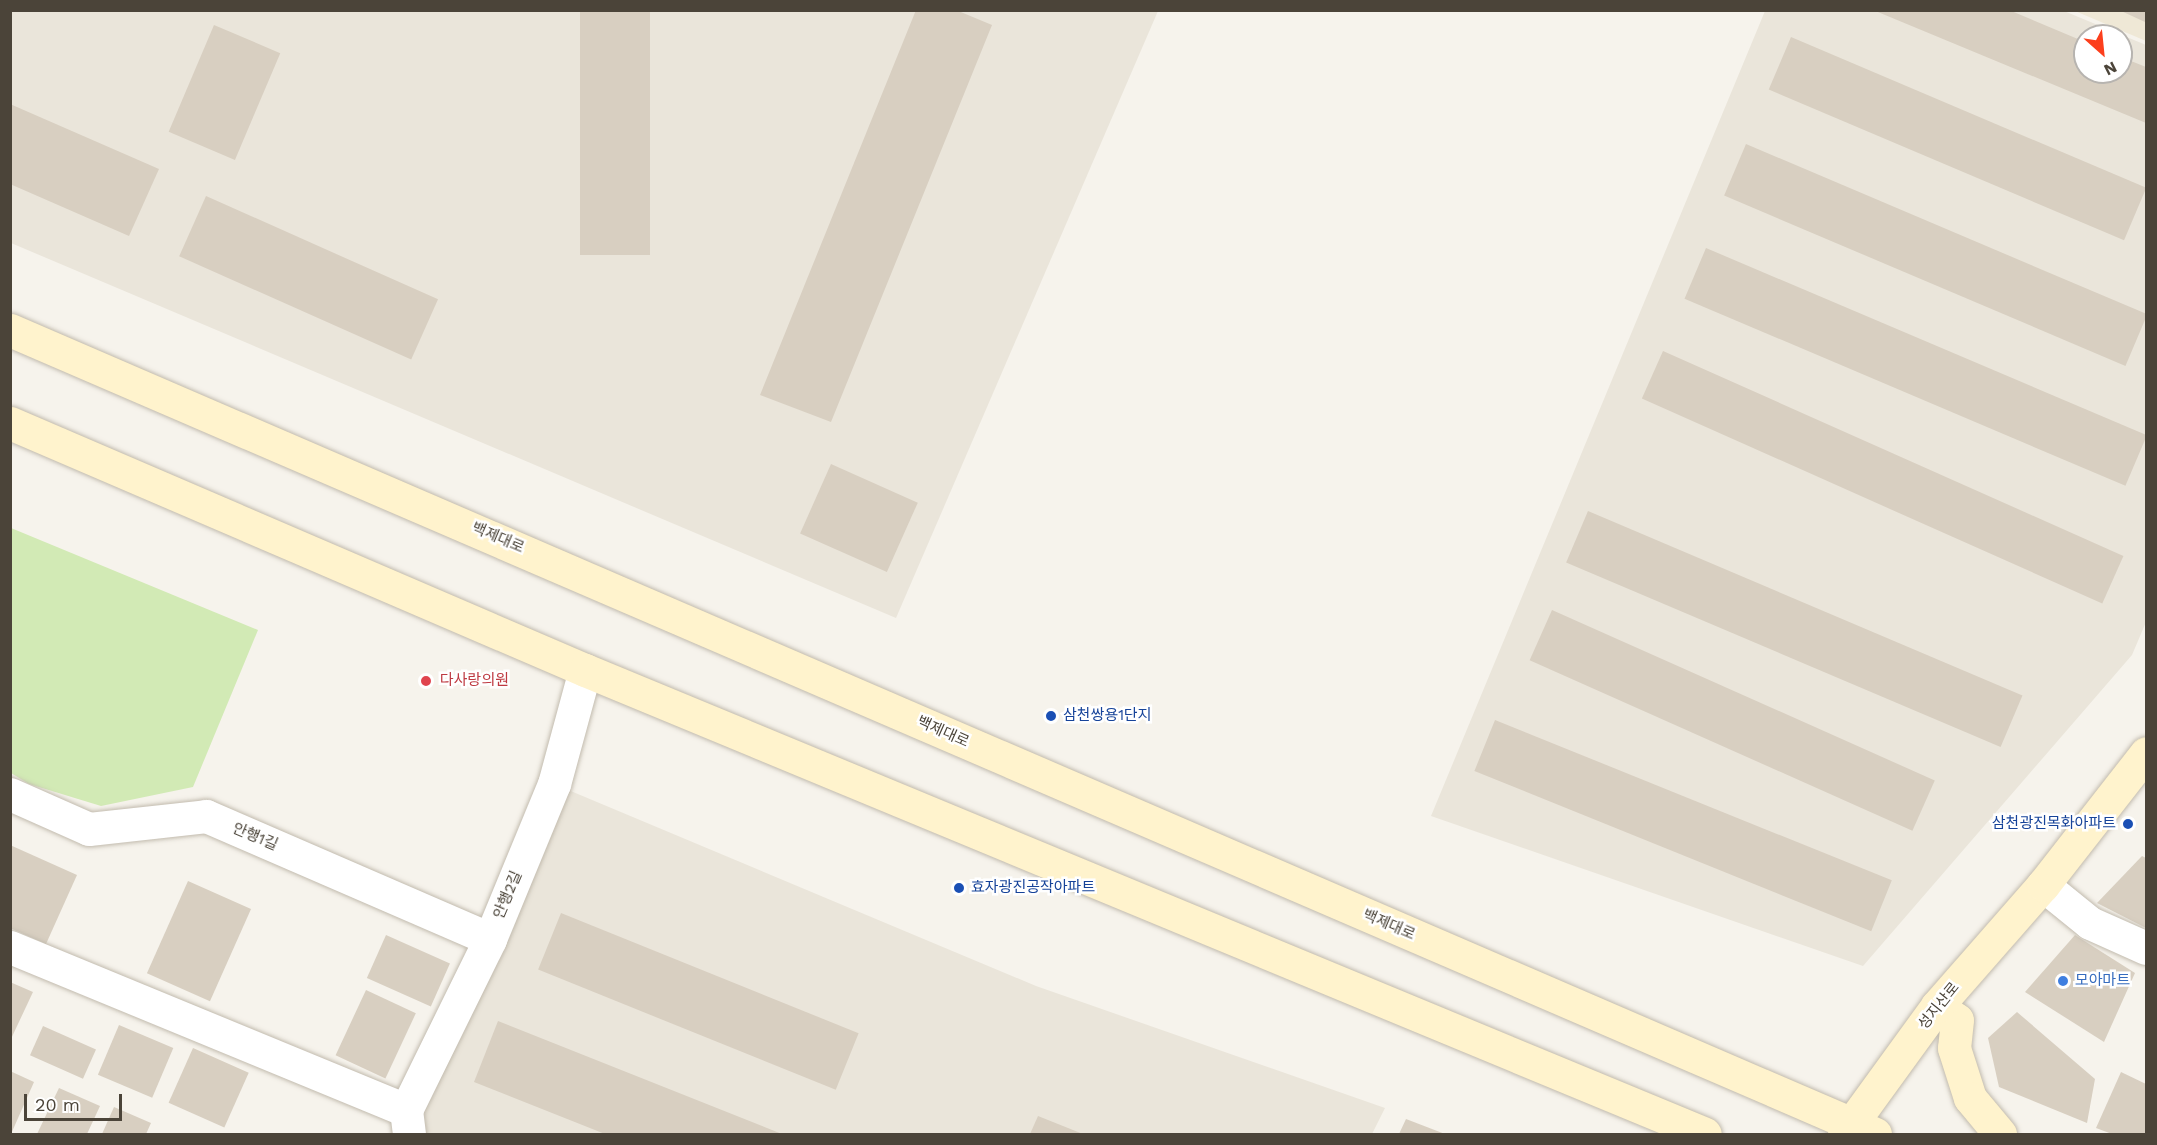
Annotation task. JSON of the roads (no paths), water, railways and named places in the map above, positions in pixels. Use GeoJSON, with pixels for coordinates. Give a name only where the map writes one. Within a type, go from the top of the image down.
{"type":"FeatureCollection","features":[{"type":"Feature","properties":{"kind":"street","name":"백제대로"},"geometry":{"type":"LineString","coordinates":[[10,330],[631,595],[1856,1131]]}},
{"type":"Feature","properties":{"kind":"street"},"geometry":{"type":"LineString","coordinates":[[10,423],[585,670],[1705,1134]]}},
{"type":"Feature","properties":{"kind":"street","name":"안행2길"},"geometry":{"type":"LineString","coordinates":[[10,947],[407,1122],[490,939],[554,784],[585,670]]}},
{"type":"Feature","properties":{"kind":"street","name":"성지산로"},"geometry":{"type":"LineString","coordinates":[[1856,1131],[1937,1006],[2043,885],[2146,753]]}},
{"type":"Feature","properties":{"kind":"street","name":"안행1길"},"geometry":{"type":"LineString","coordinates":[[10,794],[89,829],[206,816],[490,939]]}},
{"type":"Feature","properties":{"kind":"street"},"geometry":{"type":"LineString","coordinates":[[2043,885],[2090,923],[2146,948]]}},
{"type":"Feature","properties":{"kind":"street"},"geometry":{"type":"LineString","coordinates":[[1937,1006],[1957,1020],[1954,1048],[1970,1098],[2000,1134]]}},
{"type":"Feature","properties":{"kind":"place","name":"다사랑의원"},"geometry":{"type":"Point","coordinates":[426,681]}},
{"type":"Feature","properties":{"kind":"place","name":"삼천쌍용1단지"},"geometry":{"type":"Point","coordinates":[1051,716]}},
{"type":"Feature","properties":{"kind":"place","name":"삼천광진목화아파트"},"geometry":{"type":"Point","coordinates":[2128,824]}},
{"type":"Feature","properties":{"kind":"place","name":"효자광진공작아파트"},"geometry":{"type":"Point","coordinates":[959,888]}},
{"type":"Feature","properties":{"kind":"place","name":"모아마트"},"geometry":{"type":"Point","coordinates":[2063,981]}}]}
